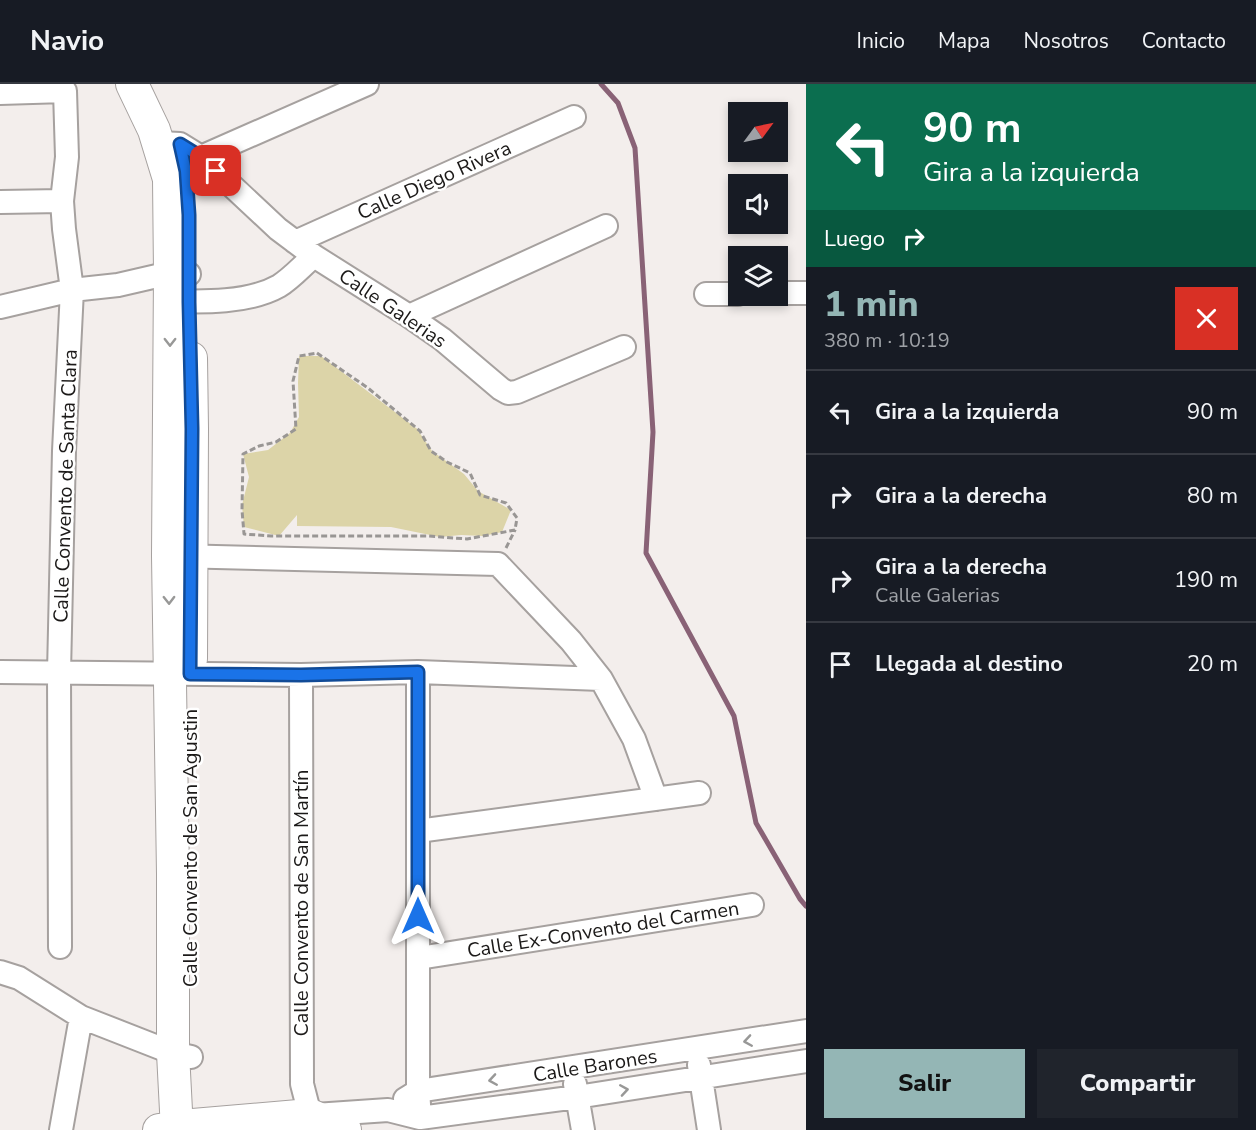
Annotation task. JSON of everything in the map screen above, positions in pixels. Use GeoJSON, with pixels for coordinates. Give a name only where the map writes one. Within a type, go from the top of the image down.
{"type":"FeatureCollection","features":[{"type":"Feature","properties":{"kind":"street","name":"Calle Galerias"},"geometry":{"type":"LineString","coordinates":[[132,84],[179,159],[314,256],[442,339],[508,393],[516,392],[624,347]]}},
{"type":"Feature","properties":{"kind":"street","name":"Calle Galerias"},"geometry":{"type":"LineString","coordinates":[[154,84],[173,125],[179,159]]}},
{"type":"Feature","properties":{"kind":"street"},"geometry":{"type":"LineString","coordinates":[[179,159],[367,84]]}},
{"type":"Feature","properties":{"kind":"street","name":"Calle Convento de Santa Clara"},"geometry":{"type":"LineString","coordinates":[[0,93],[71,88],[62,201],[72,290],[64,451],[59,673],[60,947]]}},
{"type":"Feature","properties":{"kind":"street","name":"Calle Diego Rivera"},"geometry":{"type":"LineString","coordinates":[[295,242],[574,117]]}},
{"type":"Feature","properties":{"kind":"street","name":"Calle Convento de San Agustin"},"geometry":{"type":"LineString","coordinates":[[179,159],[182,874],[180,1129]]}},
{"type":"Feature","properties":{"kind":"street"},"geometry":{"type":"LineString","coordinates":[[0,202],[62,201]]}},
{"type":"Feature","properties":{"kind":"street"},"geometry":{"type":"LineString","coordinates":[[409,316],[606,226]]}},
{"type":"Feature","properties":{"kind":"street"},"geometry":{"type":"LineString","coordinates":[[0,307],[72,290],[118,285],[180,287],[239,299],[262,294],[280,285],[314,256]]}},
{"type":"Feature","properties":{"kind":"street"},"geometry":{"type":"LineString","coordinates":[[788,293],[806,292]]}},
{"type":"Feature","properties":{"kind":"street"},"geometry":{"type":"LineString","coordinates":[[706,294],[728,294]]}},
{"type":"Feature","properties":{"kind":"street"},"geometry":{"type":"LineString","coordinates":[[180,556],[498,564],[571,641],[601,679],[634,739],[656,799]]}},
{"type":"Feature","properties":{"kind":"street"},"geometry":{"type":"LineString","coordinates":[[0,672],[301,675],[418,672],[601,679]]}},
{"type":"Feature","properties":{"kind":"street"},"geometry":{"type":"LineString","coordinates":[[418,672],[418,1091],[420,1118]]}},
{"type":"Feature","properties":{"kind":"street","name":"Calle Convento de San Martín"},"geometry":{"type":"LineString","coordinates":[[301,675],[302,1084],[309,1123]]}},
{"type":"Feature","properties":{"kind":"street"},"geometry":{"type":"LineString","coordinates":[[418,831],[699,793]]}},
{"type":"Feature","properties":{"kind":"street","name":"Calle Ex-Convento del Carmen"},"geometry":{"type":"LineString","coordinates":[[419,958],[752,905]]}},
{"type":"Feature","properties":{"kind":"street"},"geometry":{"type":"LineString","coordinates":[[0,972],[19,978],[81,1017],[182,1055]]}},
{"type":"Feature","properties":{"kind":"street"},"geometry":{"type":"LineString","coordinates":[[61,1130],[81,1017]]}},
{"type":"Feature","properties":{"kind":"street","name":"Calle Barones"},"geometry":{"type":"LineString","coordinates":[[309,1123],[388,1110],[418,1091],[806,1031]]}},
{"type":"Feature","properties":{"kind":"street"},"geometry":{"type":"LineString","coordinates":[[697,1049],[709,1130]]}},
{"type":"Feature","properties":{"kind":"street","name":"Calle Barones"},"geometry":{"type":"LineString","coordinates":[[388,1110],[420,1118],[577,1097],[806,1061]]}},
{"type":"Feature","properties":{"kind":"street"},"geometry":{"type":"LineString","coordinates":[[572,1068],[583,1130]]}},
{"type":"Feature","properties":{"kind":"street"},"geometry":{"type":"LineString","coordinates":[[180,1129],[309,1123],[345,1130]]}},
{"type":"Feature","properties":{"kind":"path"},"geometry":{"type":"LineString","coordinates":[[317,353],[339,369],[368,388],[420,431],[432,451],[447,462],[470,473],[480,495],[506,503],[516,518],[514,530],[467,539],[429,536],[244,534],[243,454],[259,446],[276,442],[296,429],[293,381],[299,356],[317,353]]}},
{"type":"Feature","properties":{"kind":"shaded area"},"geometry":{"type":"Polygon","coordinates":[[[299,356],[321,356],[420,431],[432,451],[464,474],[478,491],[511,510],[502,532],[483,536],[440,537],[391,527],[297,526],[297,515],[279,536],[244,527],[242,505],[249,477],[243,454],[268,450],[290,433],[299,417],[299,356]]]}},
{"type":"Feature","properties":{"kind":"waterway"},"geometry":{"type":"LineString","coordinates":[[601,84],[618,103],[635,148],[653,432],[646,553],[734,716],[756,823],[806,906]]}},
{"type":"Feature","properties":{"kind":"route"},"geometry":{"type":"LineString","coordinates":[[216,171],[201,157],[180,144],[186,171],[189,215],[192,429],[190,674],[301,675],[418,672],[418,916]]}}]}
